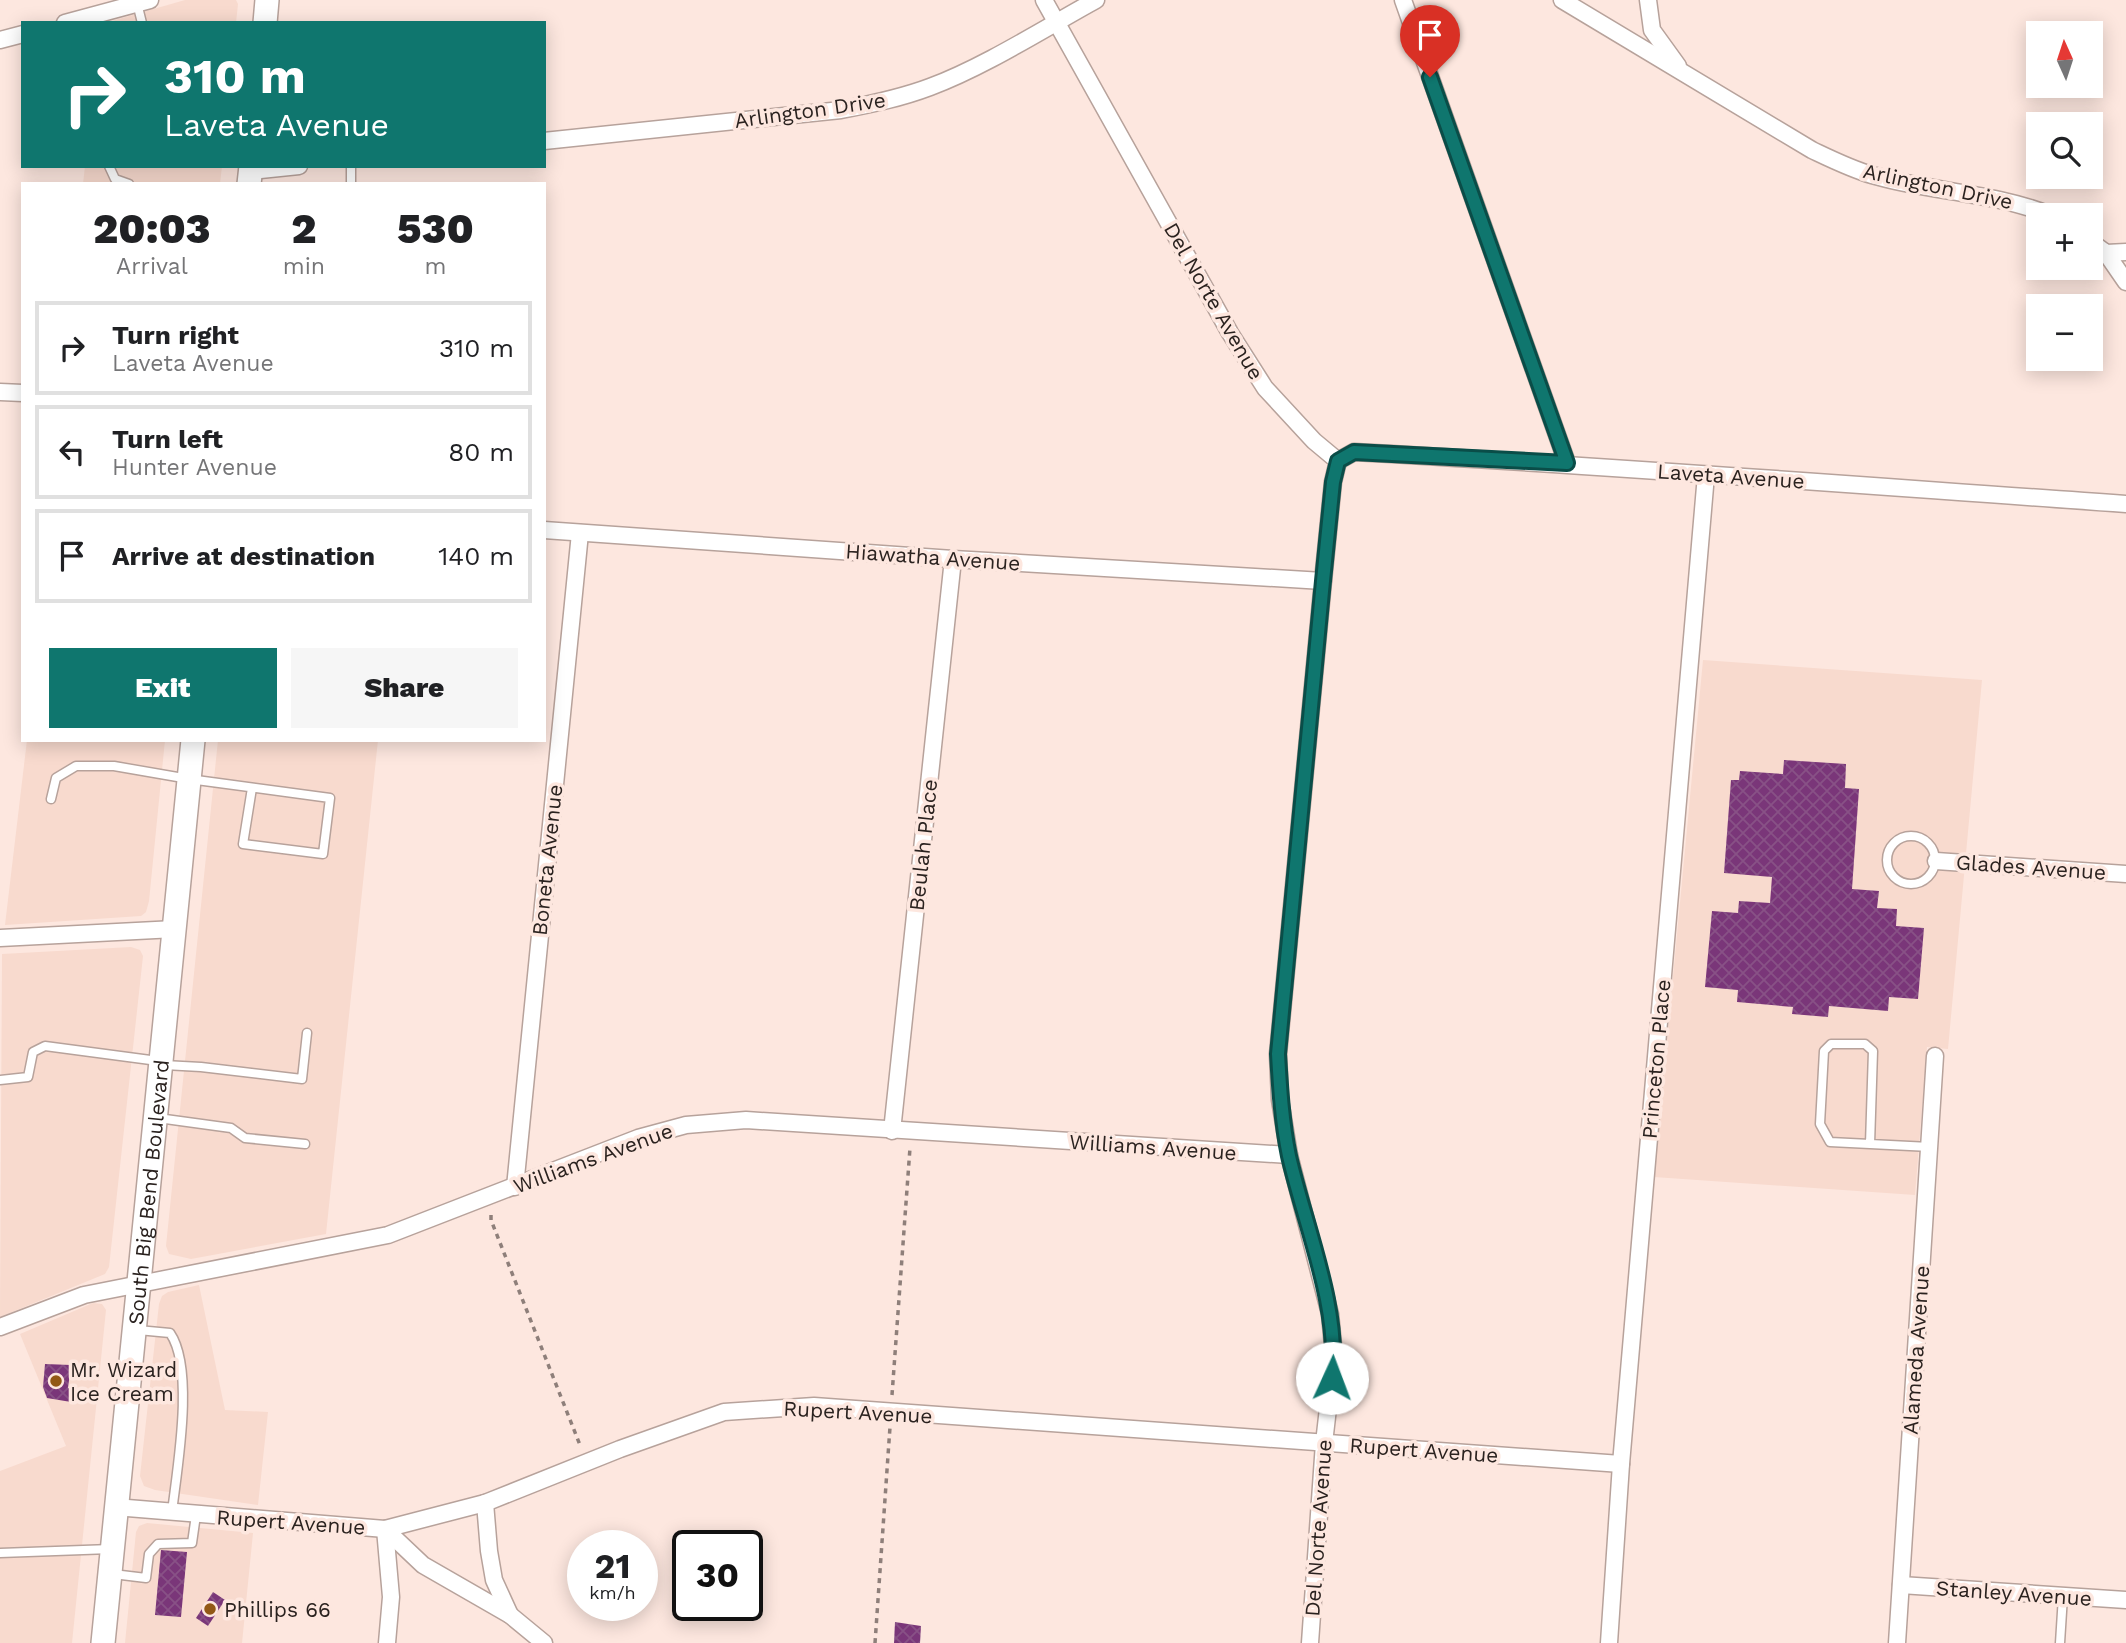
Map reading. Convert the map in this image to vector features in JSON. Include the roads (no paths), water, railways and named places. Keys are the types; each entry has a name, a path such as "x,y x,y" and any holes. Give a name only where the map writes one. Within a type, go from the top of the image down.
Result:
{"main road":[{"path":"265,21 267,0"},
{"name":"South Big Bend Boulevard","path":"103,1643 193,742"}],"street":[{"name":"Del Norte Avenue","path":"1044,0 1230,333 1265,388 1314,441 1338,461 1333,482 1278,1054 1280,1100 1289,1155 1330,1314 1335,1356 1324,1443 1310,1643"},
{"path":"1055,23 1075,0"},
{"name":"Arlington Drive","path":"546,141 841,110 888,101 932,86 1096,0"},
{"path":"1403,0 1567,463"},
{"name":"Arlington Drive","path":"1562,0 1838,163 1873,175 2026,206"},
{"name":"Arlington Drive","path":"1648,0 1652,30 1682,72"},
{"path":"73,21 144,2"},
{"path":"0,40 21,35"},
{"path":"250,174 287,168"},
{"path":"2103,251 2126,282"},
{"path":"2106,253 2126,252"},
{"path":"0,392 21,393"},
{"name":"Laveta Avenue","path":"1338,461 1354,452 1567,463 2126,504"},
{"name":"Princeton Place","path":"1609,1643 1621,1464 1706,475"},
{"name":"Hiawatha Avenue","path":"546,530 953,559 1323,581"},
{"name":"Boneta Avenue","path":"515,1187 580,533"},
{"name":"Beulah Place","path":"892,1131 953,559"},
{"name":"Glades Avenue","path":"1936,861 2126,874"},
{"path":"0,938 175,929"},
{"name":"Alameda Avenue","path":"1897,1643 1935,1056"},
{"name":"Williams Avenue","path":"0,1327 84,1295 388,1235 638,1138 686,1125 746,1120 1289,1155"},
{"name":"Rupert Avenue","path":"115,1507 385,1529 485,1503 620,1449 724,1412 814,1406 1621,1464"},
{"path":"485,1503 494,1580 510,1615"},
{"path":"385,1529 423,1565 510,1615 544,1643"},
{"path":"385,1529 391,1597 387,1643"},
{"name":"Stanley Avenue","path":"1901,1586 2126,1600"}],"lane":[{"path":"142,21 144,2"},
{"path":"110,168 115,179 123,182"},
{"path":"51,799 56,778 76,766 114,766 330,798 323,854 243,844 252,788"},
{"path":"1910,836 1925,841 1934,853 1936,861 1934,869 1924,881 1908,884 1894,878 1887,863 1890,848 1895,842 1910,836"},
{"path":"0,1080 29,1077 33,1052 45,1046 302,1079 307,1033"},
{"path":"1870,1144 1873,1051 1865,1045 1831,1044 1824,1051 1819,1124 1830,1142 1870,1144 1930,1147"},
{"path":"155,1118 232,1128 245,1138 305,1144"},
{"path":"133,1330 170,1334 175,1341 182,1381 183,1429 172,1512"},
{"path":"109,1574 146,1578 149,1554 158,1545 192,1543 196,1515"},
{"path":"0,1553 111,1549"},
{"path":"2060,1643 2063,1596"}],"place":[{"name":"Mr. Wizard Ice Cream","path":"56,1381"},
{"name":"Phillips 66","path":"210,1609"}]}
